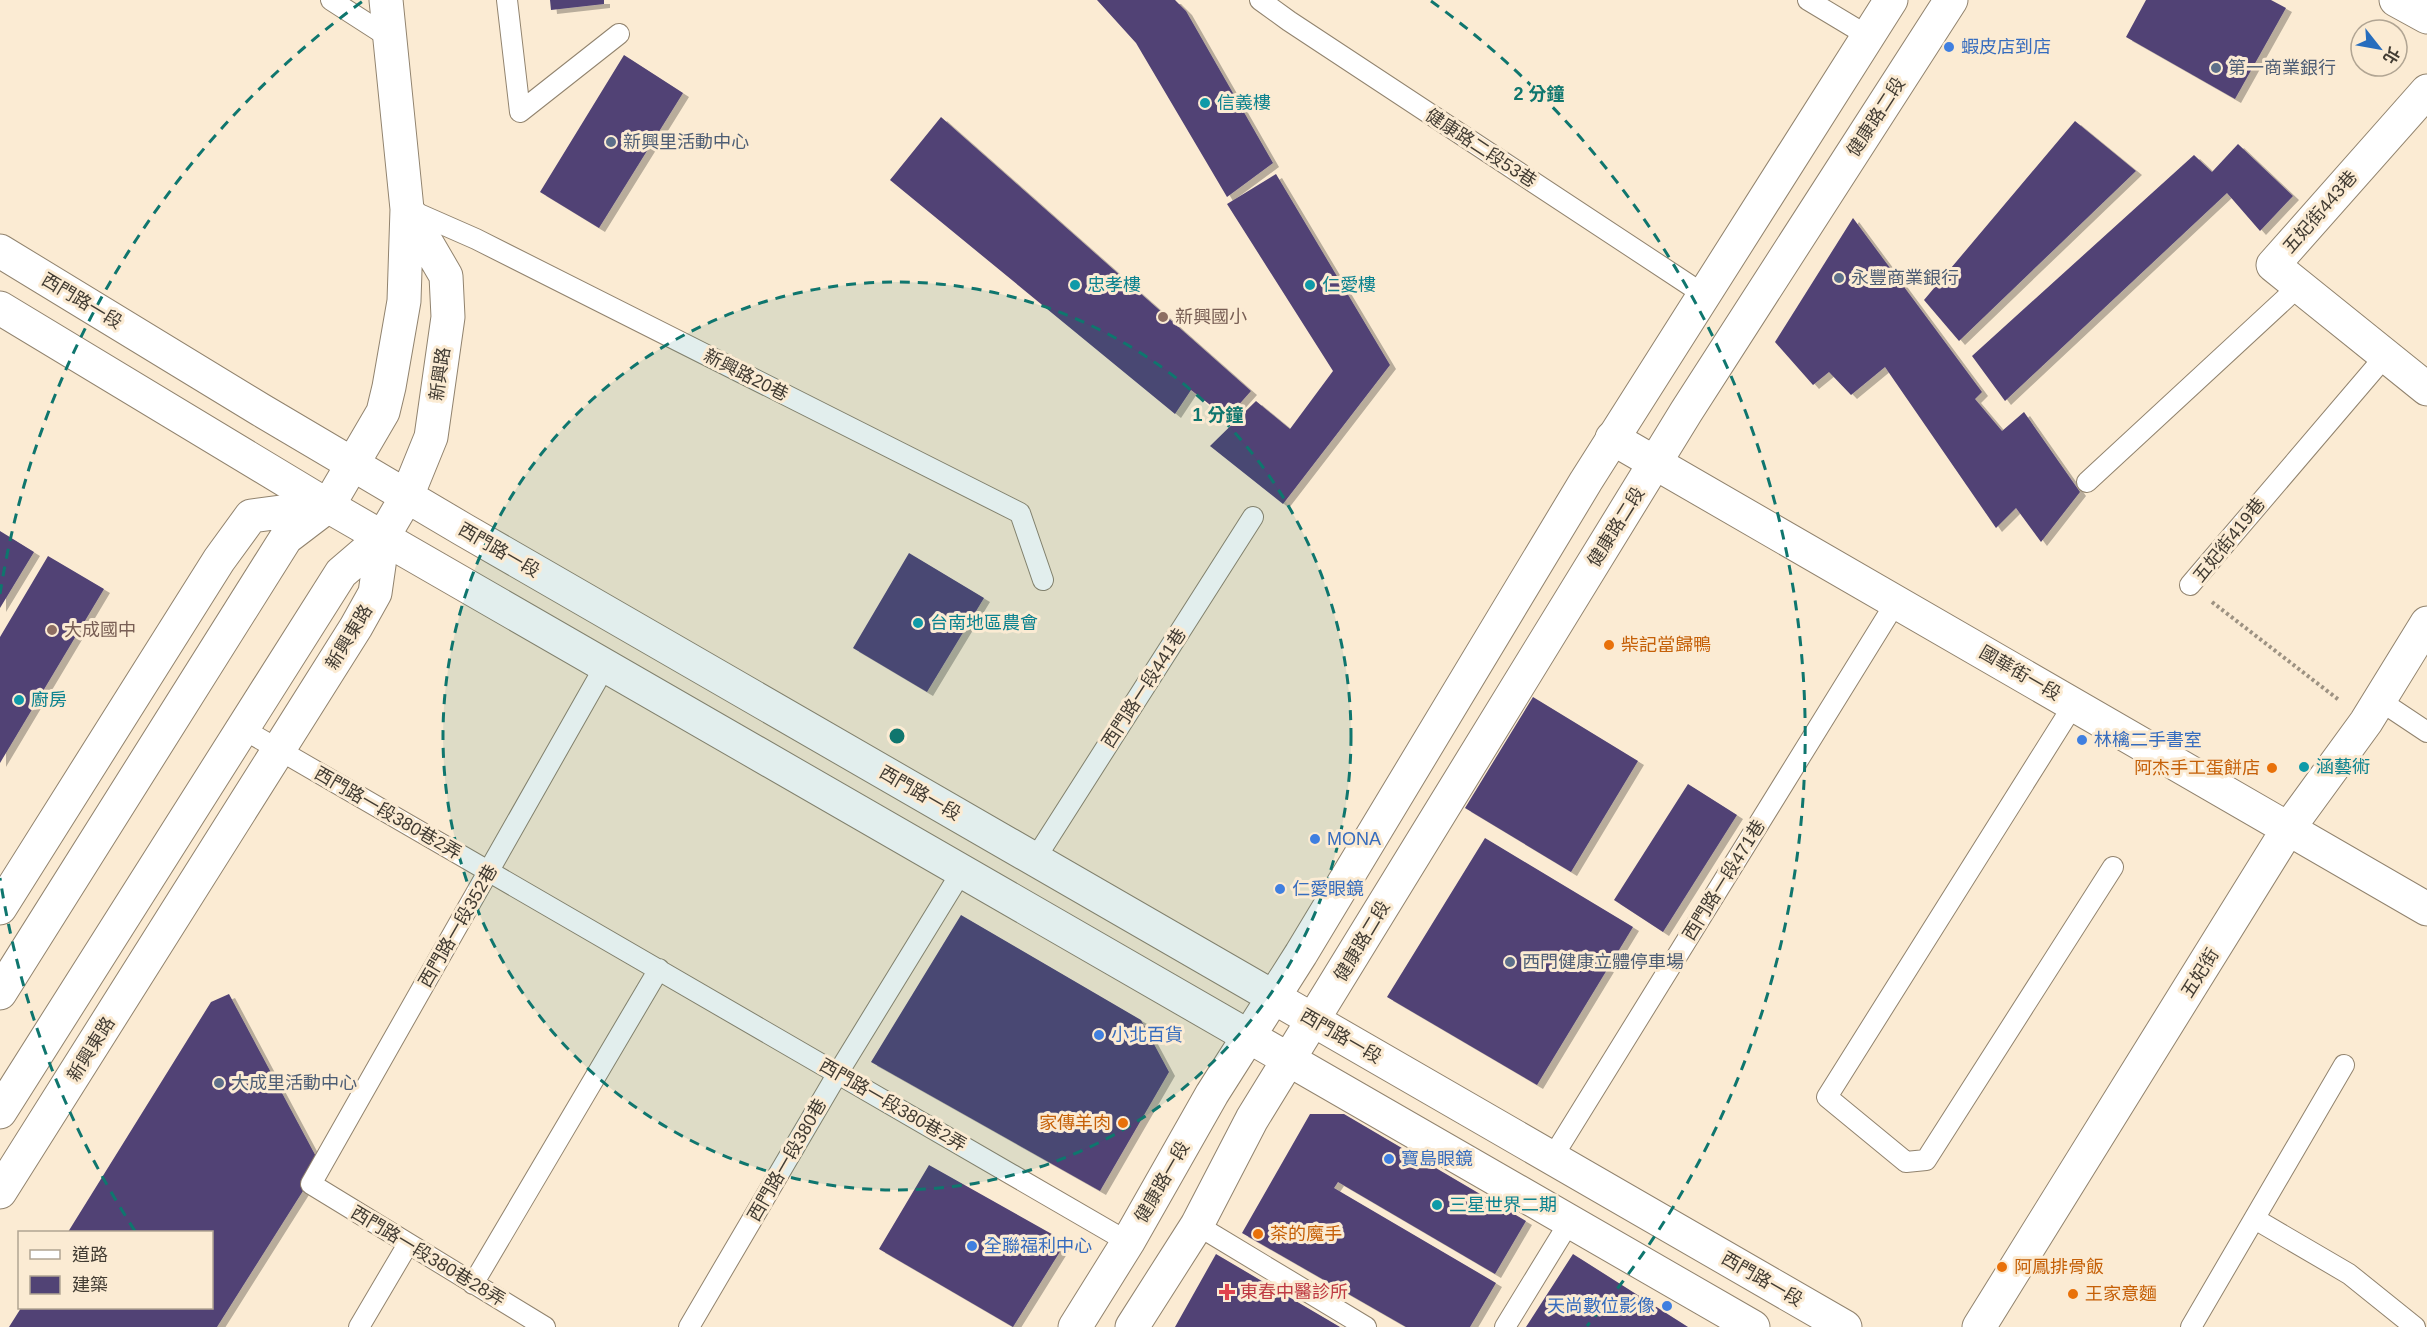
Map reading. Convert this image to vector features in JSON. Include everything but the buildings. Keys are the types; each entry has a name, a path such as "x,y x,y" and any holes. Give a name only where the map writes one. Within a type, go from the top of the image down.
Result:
{"street":[{"name":"新興路","path":"328,506 383,412 404,301 407,209 386,0"},
{"path":"1248,1036 1307,944 1612,438 1891,0"},
{"name":"健康路二段","path":"1288,1059 1654,464 1951,0"},
{"path":"2396,0 2427,17"},
{"name":"五妃街443巷","path":"2427,91 2273,266 2387,354 2427,388"},
{"name":"新興路","path":"383,537 407,496 431,437 448,317 446,276 407,209"},
{"name":"西門路一段","path":"0,251 407,496 1845,1327"},
{"path":"0,308 328,506 1754,1327"},
{"name":"國華街一段","path":"1612,438 2258,809 2288,829 2427,909"},
{"path":"0,908 219,560 251,516 328,506"},
{"path":"0,993 286,538 328,506"},
{"path":"0,1112 341,573 383,537"},
{"name":"新興東路","path":"0,1192 356,627 375,593 383,537"},
{"name":"五妃街","path":"1979,1327 2288,829 2373,711 2427,623"},
{"name":"健康路一段","path":"1075,1327 1128,1242 1212,1094 1248,1036"},
{"path":"1132,1327 1197,1224 1252,1119 1288,1059"}],"lane":[{"path":"330,0 390,38"},
{"path":"507,0 520,112 619,34"},
{"name":"健康路二段53巷","path":"1260,0 1703,294"},
{"path":"1808,0 1868,36"},
{"name":"新興路20巷","path":"407,209 476,239 1020,513 1043,580"},
{"path":"2087,482 2299,286"},
{"name":"五妃街419巷","path":"2190,585 2387,354"},
{"name":"西門路一段441巷","path":"1035,859 1253,517"},
{"name":"西門路一段471巷","path":"1552,1158 1896,602"},
{"name":"西門路一段352巷","path":"310,1184 605,666"},
{"path":"2074,704 1827,1097 1906,1162 1926,1160 2113,867"},
{"path":"2373,711 2427,732"},
{"name":"西門路一段380巷2弄","path":"243,729 1128,1242"},
{"name":"西門路一段380巷","path":"689,1327 837,1073 962,871"},
{"path":"473,1284 659,969"},
{"path":"2191,1327 2344,1065"},
{"name":"西門路一段380巷28弄","path":"310,1184 545,1327"},
{"path":"2254,1219 2349,1274 2415,1327"},
{"path":"1505,1327 1570,1221"},
{"path":"1197,1224 1366,1327"},
{"path":"359,1327 408,1244"}],"path":[{"name":"五妃街419巷","path":"2190,585 2373,711"}],"place":[{"name":"蝦皮店到店","path":"1949,47"},
{"name":"第一商業銀行","path":"2216,68"},
{"name":"信義樓","path":"1205,103"},
{"name":"新興里活動中心","path":"611,142"},
{"name":"永豐商業銀行","path":"1839,278"},
{"name":"忠孝樓","path":"1075,285"},
{"name":"仁愛樓","path":"1310,285"},
{"name":"新興國小","path":"1163,317"},
{"name":"台南地區農會","path":"918,623"},
{"name":"大成國中","path":"52,630"},
{"name":"柴記當歸鴨","path":"1609,645"},
{"name":"廚房","path":"19,700"},
{"name":"林檎二手書室","path":"2082,740"},
{"name":"涵藝術","path":"2304,767"},
{"name":"阿杰手工蛋餅店","path":"2272,768"},
{"name":"MONA","path":"1315,839"},
{"name":"仁愛眼鏡","path":"1280,889"},
{"name":"西門健康立體停車場","path":"1510,962"},
{"name":"小北百貨","path":"1099,1035"},
{"name":"大成里活動中心","path":"219,1083"},
{"name":"家傳羊肉","path":"1123,1123"},
{"name":"寶島眼鏡","path":"1389,1159"},
{"name":"三星世界二期","path":"1437,1205"},
{"name":"茶的魔手","path":"1258,1234"},
{"name":"全聯福利中心","path":"972,1246"},
{"name":"阿鳳排骨飯","path":"2002,1267"},
{"name":"東春中醫診所","path":"1227,1292"},
{"name":"王家意麵","path":"2073,1294"},
{"name":"天尚數位影像","path":"1667,1306"}]}
